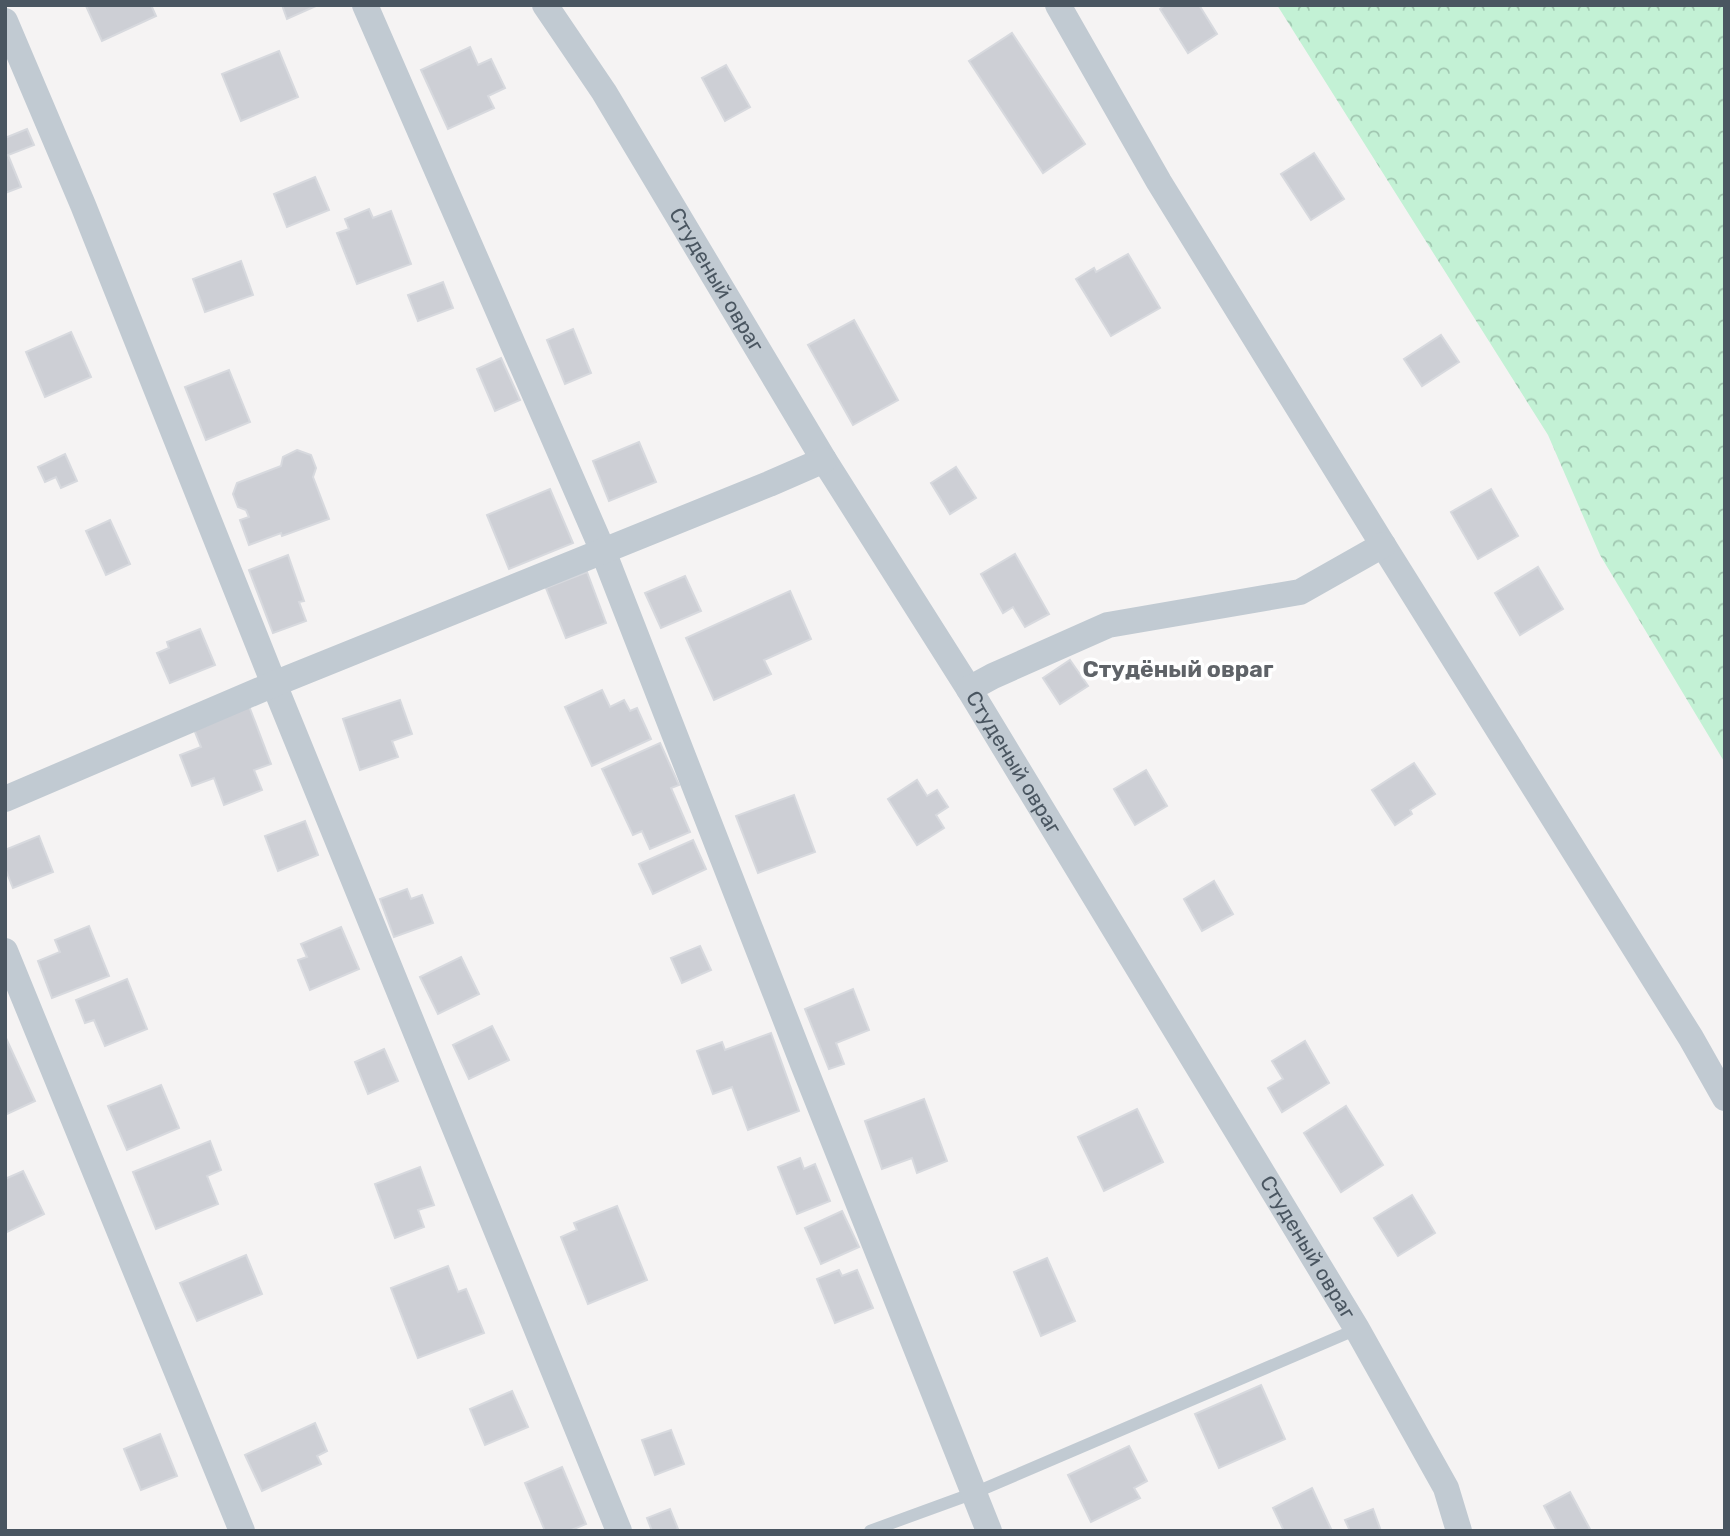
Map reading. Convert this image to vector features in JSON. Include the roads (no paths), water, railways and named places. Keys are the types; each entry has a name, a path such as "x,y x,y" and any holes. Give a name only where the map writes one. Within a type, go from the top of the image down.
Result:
{"street":[{"path":"365,5 603,551 989,1531"},
{"name":"Студеный овраг","path":"545,5 604,92 824,460 970,689 1357,1329 1446,1488 1459,1531"},
{"path":"1058,5 1159,182 1691,1038 1725,1098"},
{"path":"5,20 88,218 274,684 619,1531"},
{"path":"5,799 274,684 824,460"},
{"path":"970,689 993,676 1108,625 1300,592 1383,545"},
{"path":"5,951 242,1531"}],"lane":[{"path":"870,1531 974,1493 1357,1329"}],"district":[{"name":"Студёный овраг","path":"1178,669"}]}
